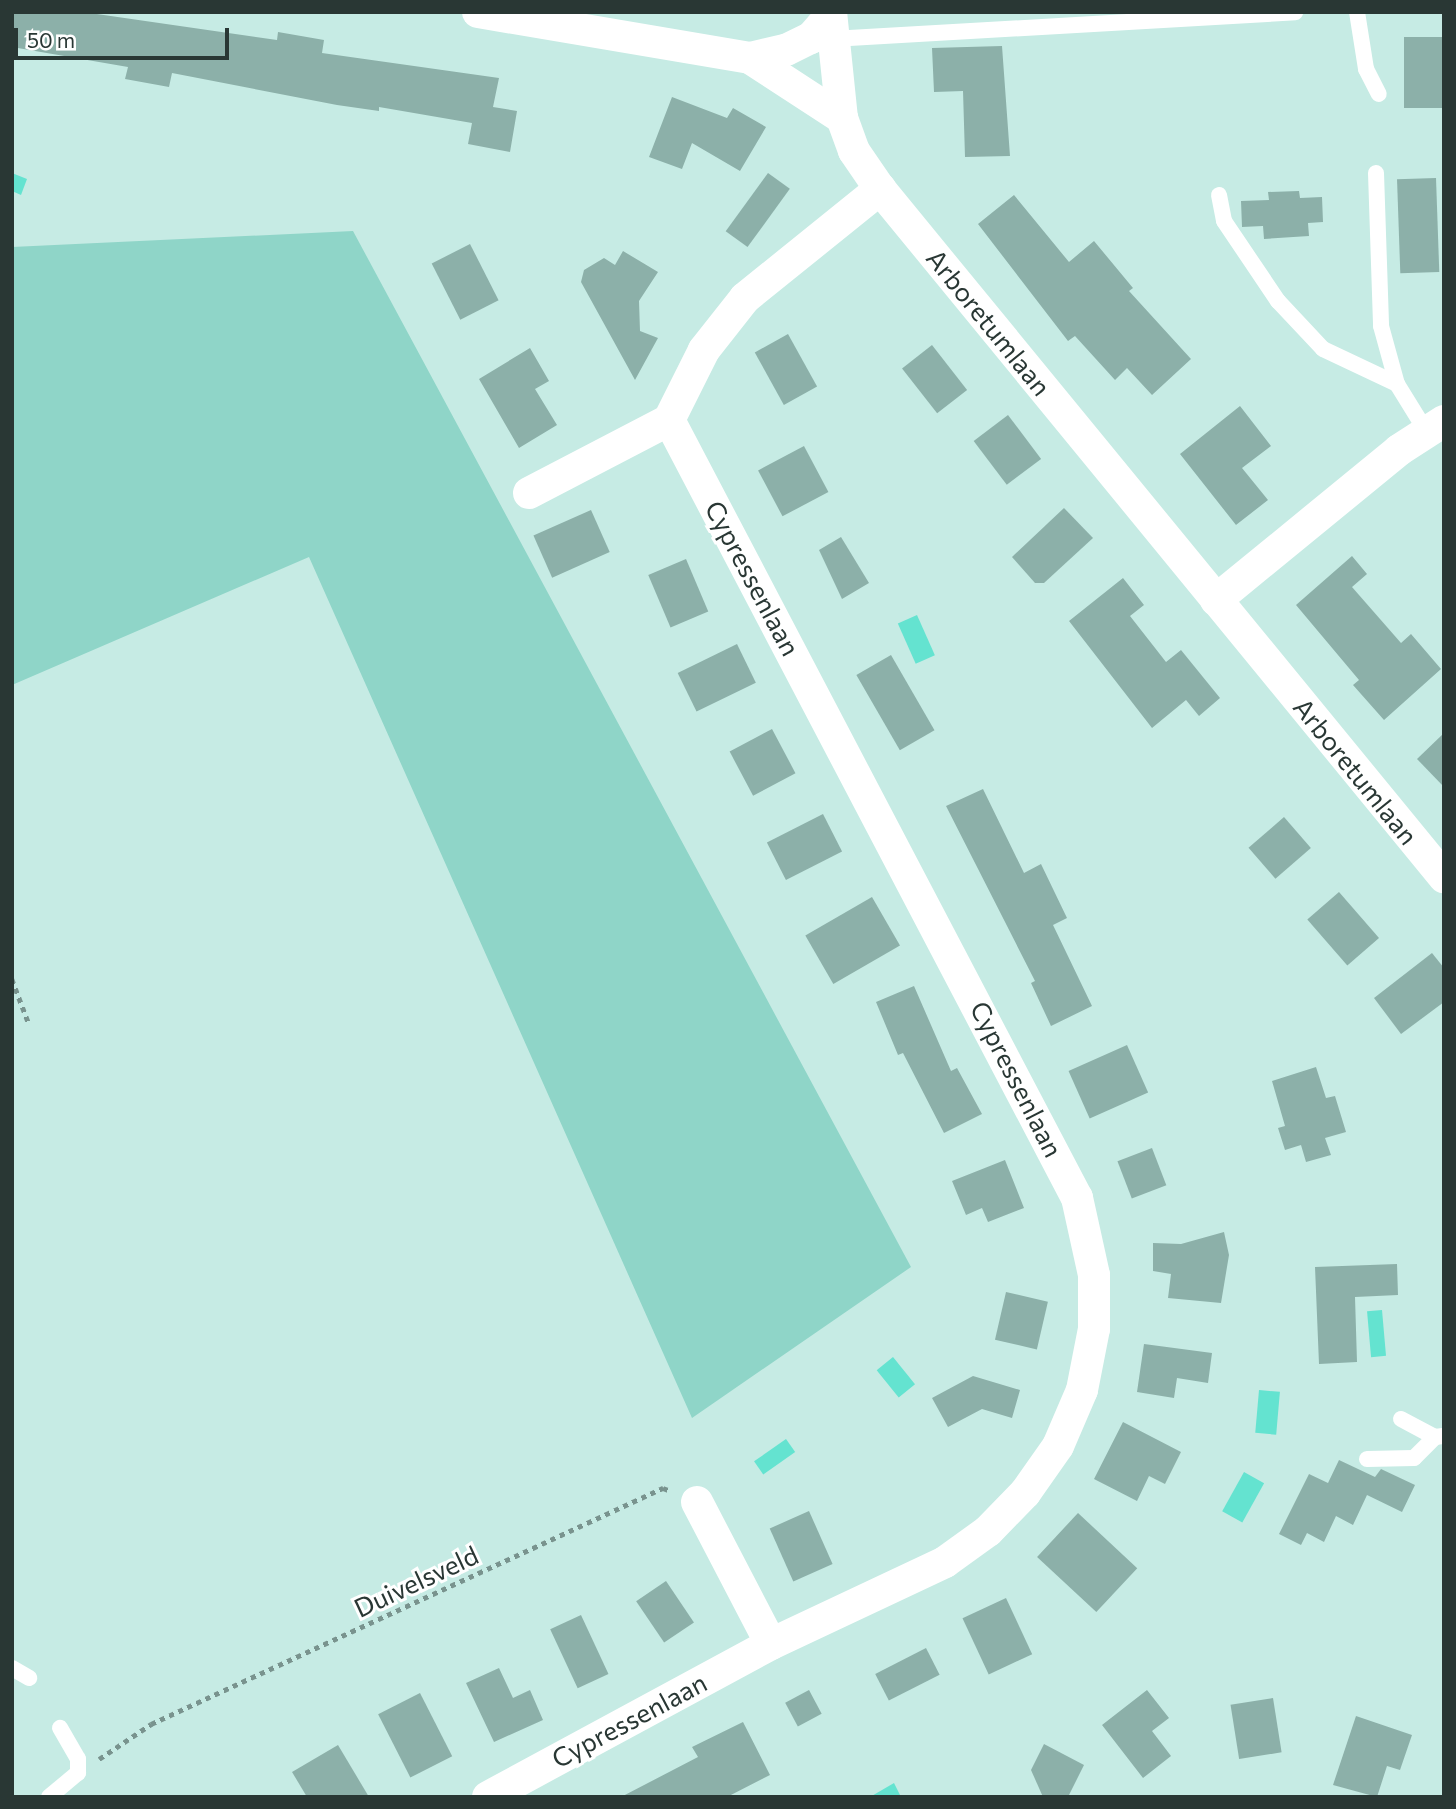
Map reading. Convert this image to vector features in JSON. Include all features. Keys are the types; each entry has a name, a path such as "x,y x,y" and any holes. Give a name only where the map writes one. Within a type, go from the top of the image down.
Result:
{"street":[{"path":"478,12 750,58 786,50 811,38 831,22"},
{"name":"Arboretumlaan","path":"831,22 842,118 854,151 880,190 1216,600 1439,862"},
{"path":"750,58 842,118"},
{"path":"529,493 669,420 704,350 745,298 880,190"},
{"name":"Cypressenlaan","path":"488,1797 771,1644 945,1562 988,1531 1025,1493 1058,1446 1082,1390 1094,1329 1094,1275 1077,1198 1050,1139 669,420"},
{"path":"1216,600 1435,426"},
{"path":"697,1502 771,1644"}],"lane":[{"path":"831,22 1295,12"},
{"path":"1357,12 1366,69 1379,94"},
{"path":"1376,173 1381,327 1397,384"},
{"path":"1219,195 1224,222 1278,301 1323,349 1397,384 1435,426"},
{"path":"1367,1459 1414,1458 1439,1437 1401,1419"},
{"path":"12,1668 29,1678"},
{"path":"49,1797 78,1773 78,1759 60,1728"}],"path":[{"path":"12,979 29,1024"},
{"name":"Duivelsveld","path":"78,1773 151,1724 663,1488 697,1502"}],"shaded area":[{"path":"12,173 27,179 21,195 12,191"},
{"path":"353,231 911,1267 692,1418 309,557 12,685 12,247"},
{"path":"917,615 935,655 916,664 898,624"},
{"path":"1382,1310 1386,1356 1371,1357 1367,1311"},
{"path":"893,1357 915,1384 899,1397 877,1370"},
{"path":"1259,1390 1280,1392 1276,1435 1255,1433"},
{"path":"786,1439 795,1452 763,1474 754,1461"},
{"path":"1244,1472 1264,1483 1242,1523 1222,1511"},
{"path":"894,1783 901,1797 870,1797"}],"building":[{"path":"12,12 83,12 277,40 278,32 324,40 322,53 499,78 493,107 517,111 510,152 468,144 472,123 379,107 379,111 337,105 172,73 169,87 125,79 128,67 12,47"},
{"path":"1404,37 1444,37 1444,108 1404,108"},
{"path":"1002,46 1010,156 965,157 963,91 934,92 932,48"},
{"path":"672,97 727,118 733,108 766,127 740,171 692,143 682,169 649,157"},
{"path":"768,173 790,189 748,247 726,231"},
{"path":"1436,178 1439,272 1400,273 1397,179"},
{"path":"1299,191 1300,198 1322,197 1323,222 1308,223 1309,236 1264,239 1263,226 1242,227 1241,201 1269,200 1268,192"},
{"path":"1014,195 1069,262 1094,241 1133,288 1129,291 1191,359 1152,395 1127,368 1115,380 1075,336 1068,341 978,224"},
{"path":"470,244 499,300 460,320 432,264"},
{"path":"623,251 658,272 639,301 640,331 658,338 635,380 581,282 584,270 604,258 615,265"},
{"path":"788,334 817,386 784,405 755,352"},
{"path":"932,345 967,390 937,413 902,368"},
{"path":"530,348 549,381 535,389 557,425 519,448 479,379"},
{"path":"1240,406 1271,446 1242,468 1268,500 1236,525 1180,454"},
{"path":"1008,415 1041,459 1007,485 974,441"},
{"path":"804,446 828,492 782,516 758,470"},
{"path":"1064,508 1093,538 1044,583 1035,583 1012,557"},
{"path":"591,510 610,552 552,578 533,536"},
{"path":"841,537 869,583 842,599 819,550"},
{"path":"1352,556 1367,574 1352,587 1401,643 1411,634 1441,669 1384,720 1353,685 1359,680 1296,605"},
{"path":"686,559 708,611 671,627 648,575"},
{"path":"1123,578 1144,605 1130,616 1166,662 1181,650 1220,698 1199,716 1186,700 1152,728 1069,621"},
{"path":"737,644 756,683 697,712 678,673"},
{"path":"891,655 934,730 900,750 856,675"},
{"path":"772,729 795,773 753,796 730,752"},
{"path":"1444,733 1444,787 1417,759"},
{"path":"983,789 1024,873 1041,864 1067,918 1053,925 1092,1006 1051,1026 1031,983 1035,981 946,806"},
{"path":"823,814 842,851 786,880 767,843"},
{"path":"1284,817 1311,848 1275,879 1249,848"},
{"path":"1339,892 1379,938 1347,966 1307,920"},
{"path":"872,897 900,945 833,984 805,936"},
{"path":"1432,953 1444,968 1444,1002 1401,1034 1374,998"},
{"path":"914,986 951,1071 957,1068 982,1114 944,1133 903,1053 898,1055 876,1002"},
{"path":"1127,1045 1148,1093 1090,1119 1069,1071"},
{"path":"1316,1067 1326,1098 1335,1096 1346,1132 1325,1138 1331,1155 1306,1162 1301,1145 1285,1150 1278,1128 1285,1126 1272,1081"},
{"path":"1152,1148 1166,1185 1132,1199 1117,1161"},
{"path":"1005,1160 1024,1208 988,1222 982,1208 966,1215 952,1181"},
{"path":"1224,1232 1229,1255 1221,1303 1168,1298 1171,1274 1153,1271 1153,1243 1181,1244"},
{"path":"1397,1264 1398,1295 1355,1297 1357,1362 1319,1364 1315,1267"},
{"path":"1006,1292 1048,1302 1037,1349 995,1340"},
{"path":"1144,1344 1212,1353 1208,1383 1177,1378 1174,1398 1137,1392"},
{"path":"973,1376 1020,1390 1012,1418 982,1409 948,1427 932,1398"},
{"path":"1123,1422 1181,1452 1165,1484 1149,1476 1137,1501 1094,1479"},
{"path":"1339,1460 1375,1477 1381,1469 1415,1485 1402,1512 1367,1495 1353,1525 1336,1516 1324,1542 1307,1533 1301,1545 1279,1534 1309,1474 1328,1483"},
{"path":"809,1511 833,1564 793,1581 770,1528"},
{"path":"1078,1513 1137,1568 1096,1612 1037,1557"},
{"path":"666,1581 694,1622 664,1643 636,1601"},
{"path":"1006,1598 1032,1654 989,1674 962,1618"},
{"path":"581,1615 608,1674 578,1688 550,1629"},
{"path":"926,1648 940,1675 889,1701 875,1674"},
{"path":"499,1668 513,1698 530,1690 543,1720 494,1742 466,1683"},
{"path":"809,1690 822,1714 798,1727 785,1703"},
{"path":"1147,1690 1169,1718 1152,1731 1171,1756 1143,1778 1102,1725"},
{"path":"420,1693 452,1756 410,1778 378,1714"},
{"path":"1273,1698 1282,1752 1239,1759 1231,1705"},
{"path":"1356,1716 1412,1735 1400,1770 1387,1766 1377,1797 1333,1785"},
{"path":"743,1722 770,1775 727,1797 621,1797 698,1757 692,1747"},
{"path":"1044,1744 1084,1765 1068,1797 1043,1797 1031,1770"},
{"path":"338,1745 369,1797 307,1797 292,1772"}]}
